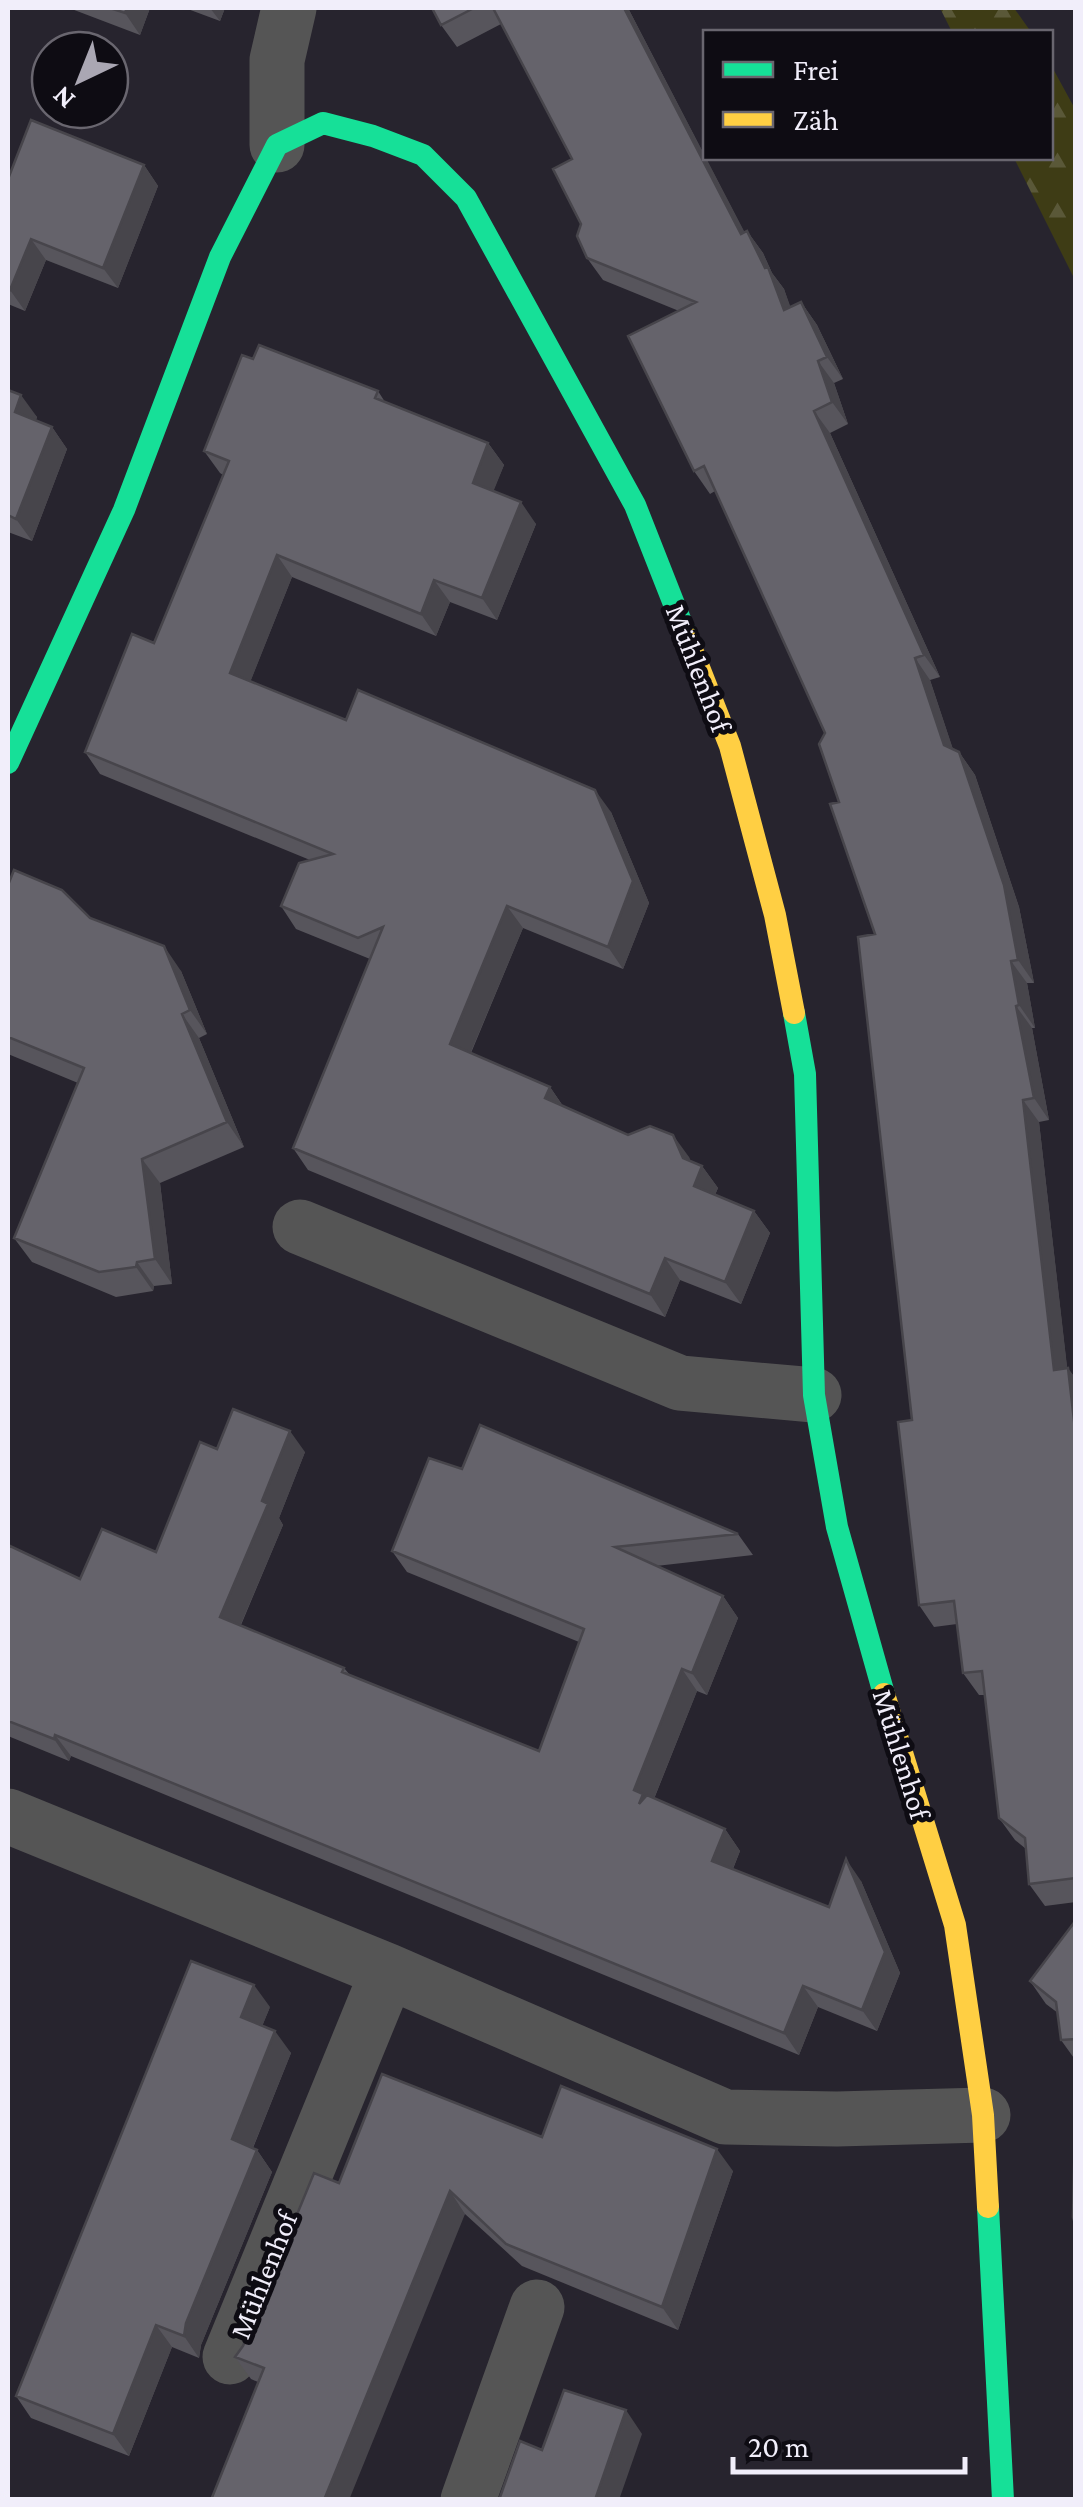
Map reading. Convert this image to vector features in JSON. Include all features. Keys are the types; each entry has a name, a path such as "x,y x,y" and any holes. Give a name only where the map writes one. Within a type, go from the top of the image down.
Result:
{"street":[{"path":"8,763 124,510 220,257 278,145 277,60 289,8"},
{"name":"Mühlenhof","path":"278,145 323,123 373,136 423,155 466,198 634,505 730,746 775,916 805,1074 814,1395 836,1527 955,1925 983,2114 1003,2500"},
{"path":"300,1227 680,1382 814,1395"},
{"path":"8,1816 388,1971 726,2117 837,2119 983,2114"},
{"name":"Mühlenhof","path":"230,2357 388,1971"},
{"path":"468,2500 537,2307"}],"green space":[{"path":"940,8 1014,8 1030,30 951,30"},
{"path":"1053,69 1075,109 1075,280 1015,160 1053,160"}],"building":[{"path":"432,8 474,8 441,25"},
{"path":"493,8 624,8 741,234 747,231 765,268 768,267 784,310 801,302 827,357 818,361 832,402 814,411 924,655 915,658 944,745 959,752 1004,885 1018,960 1011,961 1019,1005 1016,1006 1034,1098 1023,1100 1054,1370 1068,1368 1076,1438 1076,1878 1029,1884 1025,1838 999,1818 982,1671 963,1673 954,1601 919,1605 898,1422 912,1420 858,937 875,934 830,804 839,802 819,744 825,733 704,466 694,471 628,336 696,302 587,258 577,236 581,224 553,169 572,159"},
{"path":"30,123 30,130 56,130 144,165 103,268 31,239 10,290 8,179"},
{"path":"259,345 378,391 375,398 488,443 473,483 521,502 482,598 434,580 421,614 277,555 230,673 346,720 358,690 595,790 633,881 608,947 507,906 450,1044 550,1087 545,1098 628,1135 650,1126 673,1135 683,1158 702,1166 694,1186 754,1211 725,1282 665,1258 650,1294 293,1148 383,927 358,938 281,906 299,863 333,854 85,752 132,634 154,643 229,461 204,451 242,355 253,359"},
{"path":"8,390 21,395 15,412 52,427 16,519 8,515"},
{"path":"14,870 62,890 90,918 164,946 190,1010 182,1014 227,1122 142,1159 155,1259 137,1262 136,1267 99,1272 14,1238 84,1068 8,1037 8,885"},
{"path":"233,1409 290,1431 262,1501 268,1504 220,1617 344,1668 342,1672 539,1751 584,1629 392,1551 429,1458 462,1469 480,1425 738,1534 615,1547 723,1596 692,1673 682,1669 634,1790 643,1794 639,1804 647,1795 725,1829 712,1861 829,1907 846,1859 885,1952 862,2010 803,1986 784,2033 55,1735 54,1739 8,1721 8,1545 80,1579 102,1529 156,1552 200,1442 217,1449"},
{"path":"1076,1920 1076,2039 1061,2040 1056,2002 1030,1981"},
{"path":"191,1961 254,1985 241,2017 275,2031 232,2139 257,2150 184,2336 156,2325 113,2434 16,2396"},
{"path":"382,2074 542,2137 561,2086 717,2149 662,2307 506,2244 450,2191 324,2500 211,2500 264,2368 235,2357 243,2346 314,2173 339,2183"},
{"path":"1076,2083 1076,2227 1073,2217"},
{"path":"564,2390 626,2410 595,2500 499,2500 520,2441 542,2450"}],"traffic: fast":[{"path":"8,763 124,510 220,257 277,145 323,123 423,155 466,198 635,505 687,637"},
{"path":"794,1013 805,1074 814,1395 837,1527 884,1694"},
{"path":"988,2207 1003,2500"}],"traffic: slow":[{"path":"687,637 730,746 775,915 794,1013"},
{"path":"884,1694 955,1925 983,2115 988,2207"}]}
